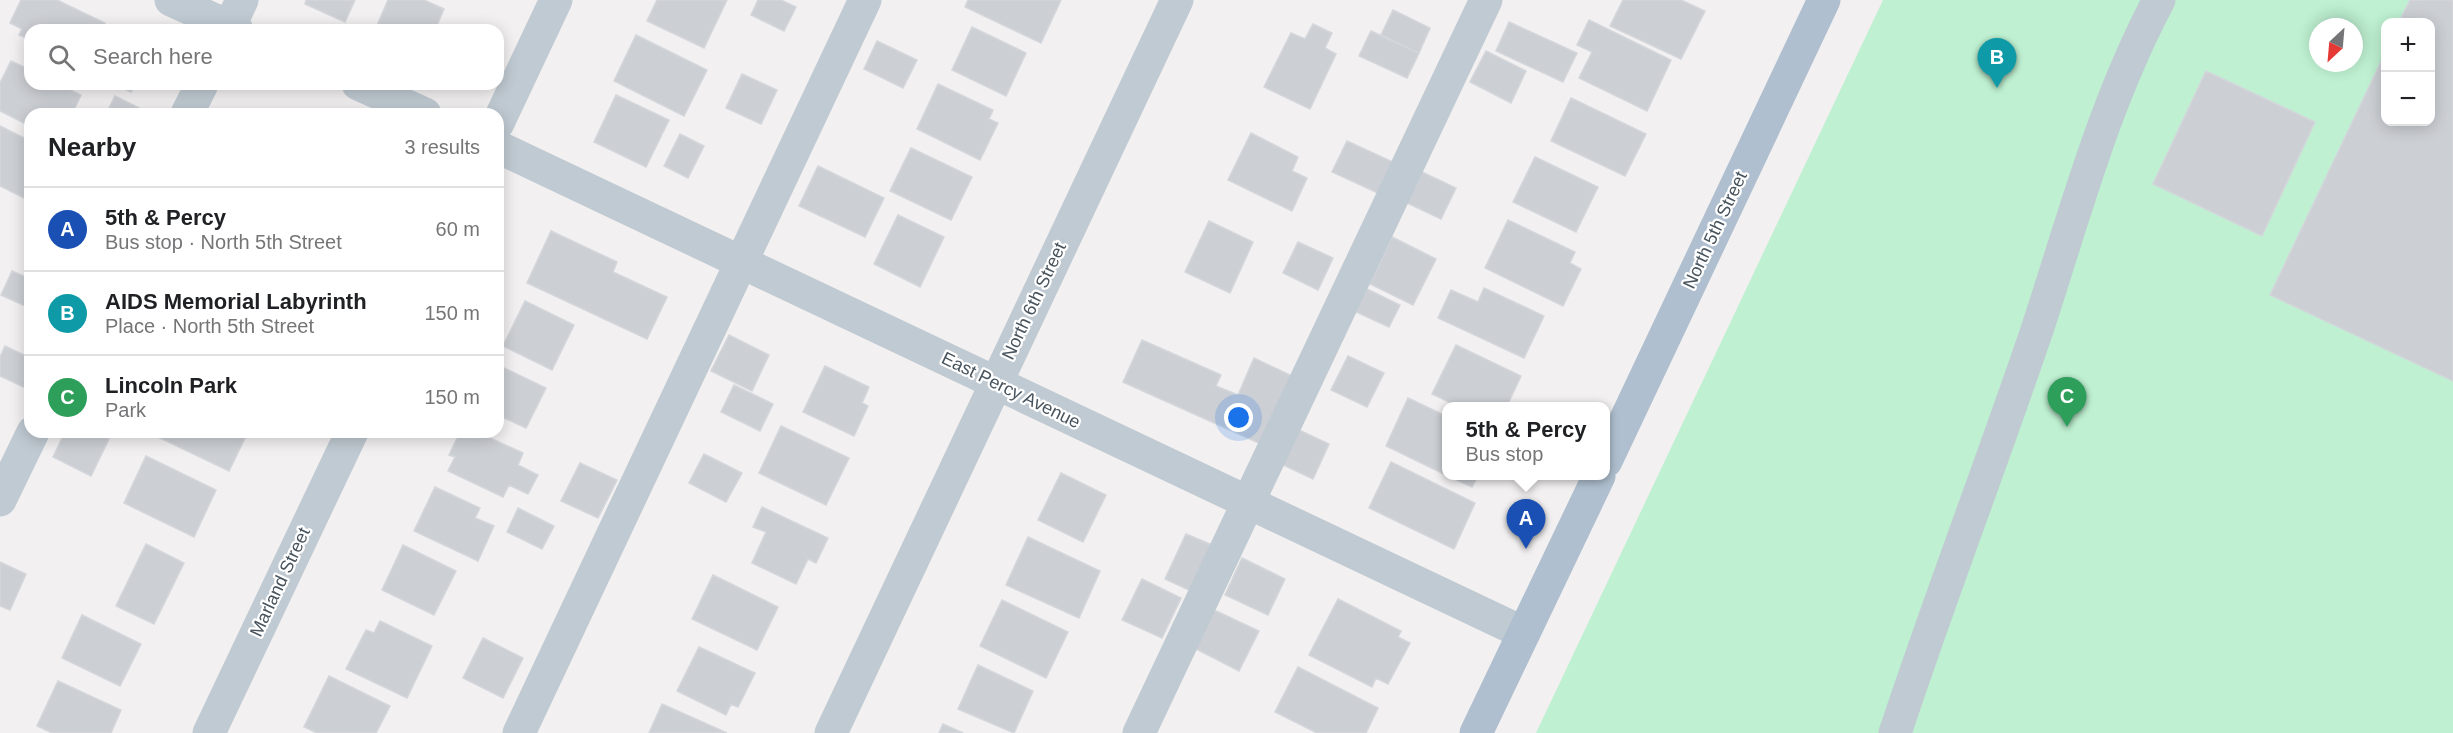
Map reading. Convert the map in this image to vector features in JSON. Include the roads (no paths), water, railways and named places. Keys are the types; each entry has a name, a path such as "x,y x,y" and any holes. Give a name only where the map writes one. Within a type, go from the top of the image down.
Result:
{"main road":[{"name":"North 5th Street","path":"1610,450 1824,0"},
{"path":"1476,733 1597,480"}],"street":[{"path":"171,0 234,22"},
{"path":"504,110 556,0"},
{"path":"519,733 865,0"},
{"name":"North 6th Street","path":"831,733 1177,0"},
{"path":"1139,733 1486,0"},
{"path":"1895,733 2038,327 2100,135 2147,22 2159,0"},
{"path":"190,108 199,90"},
{"path":"371,90 412,108"},
{"name":"East Percy Avenue","path":"504,150 1524,633"},
{"path":"0,500 30,438"},
{"name":"Marland Street","path":"209,733 349,438"}],"place":[{"name":"AIDS Memorial Labyrinth","path":"1997,88"},
{"name":"Lincoln Park","path":"2067,427"},
{"name":"5th & Percy","path":"1526,549"}]}
